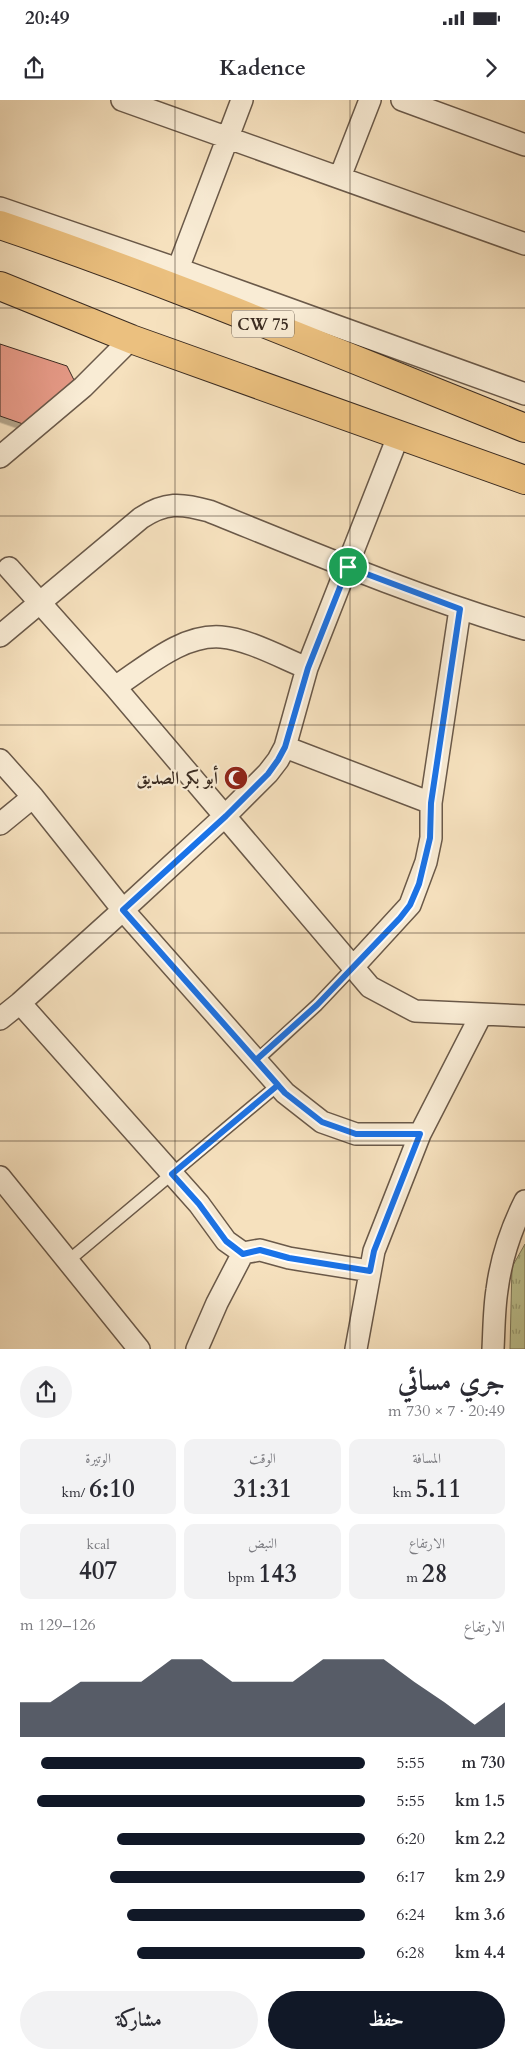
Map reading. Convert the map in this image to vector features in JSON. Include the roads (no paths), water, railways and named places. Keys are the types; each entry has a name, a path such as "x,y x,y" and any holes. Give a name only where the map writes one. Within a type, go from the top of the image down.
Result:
{"main road":[{"name":"CW 75","path":"0,225 94,256 175,278 525,428"},
{"path":"0,286 131,339 525,480"}],"street":[{"path":"122,100 525,244"},
{"path":"175,278 242,100"},
{"path":"340,177 370,100"},
{"path":"402,100 525,145"},
{"path":"0,208 175,278 525,394"},
{"path":"0,456 83,387 131,339"},
{"path":"0,1019 226,816 268,774 285,747 308,668 399,434"},
{"path":"0,636 38,602 140,518 157,509 176,504 190,505 209,511 348,567 460,609 524,624"},
{"path":"9,568 115,687 370,987 415,1012 481,1016 525,1016"},
{"path":"354,966 410,905 419,884 430,838 431,803 460,609"},
{"path":"115,687 177,648 200,638 221,637 240,641 308,668"},
{"path":"285,747 431,803"},
{"path":"0,760 33,797 123,910 278,1085 322,1122 356,1134 420,1134"},
{"path":"0,824 33,797"},
{"path":"20,1003 199,1204 226,1241 243,1254"},
{"path":"356,1349 374,1251 420,1134 481,1016"},
{"path":"0,1177 139,1349"},
{"path":"493,1349 496,1291 505,1252 516,1219 525,1201"},
{"path":"196,1349 217,1303 243,1254 260,1250 289,1258 370,1271"}],"lane":[{"path":"256,1060 317,1005 354,966"},
{"path":"68,1261 278,1085"}],"place":[{"name":"أبو بكر الصديق","path":"236,778"}]}
